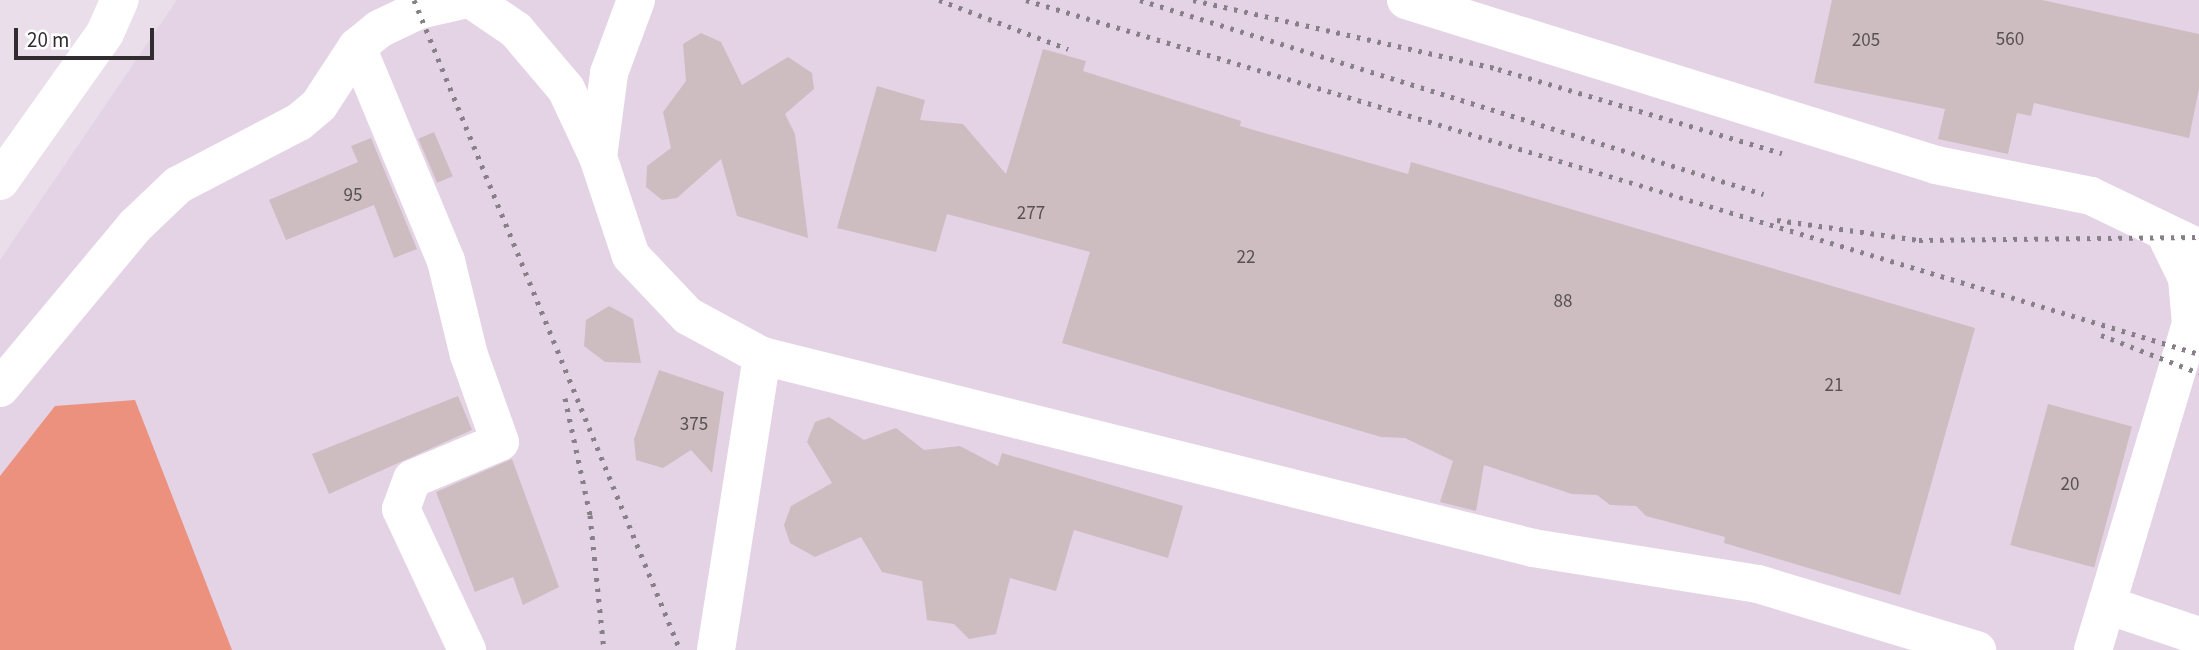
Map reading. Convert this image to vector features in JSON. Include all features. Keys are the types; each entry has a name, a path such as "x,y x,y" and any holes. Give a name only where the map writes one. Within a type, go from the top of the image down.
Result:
{"street":[{"path":"0,181 105,33 120,0"},
{"path":"0,388 154,207 209,166 299,122 319,105 357,47 419,10 463,0"},
{"path":"471,0 516,30 546,60 598,157 631,256 688,316 762,356 1533,548 1758,584 1978,650"},
{"path":"598,157 609,73 636,0"},
{"path":"1406,0 1936,165 2091,196 2148,221 2184,244 2191,324 2092,650"},
{"path":"357,47 446,261 469,355 500,442 412,479 401,509 467,650"},
{"path":"716,650 762,356"},
{"path":"2107,605 2199,636"}],"shaded area":[{"path":"177,0 2199,0 2199,650 0,650 0,260"},
{"path":"135,400 232,650 0,650 0,476 55,406"}],"building":[{"path":"1832,0 2042,0 2199,34 2199,89 2189,138 2034,103 2031,116 2017,113 2008,154 1938,139 1945,109 1814,83"},
{"path":"701,33 721,42 742,85 788,57 812,73 814,89 785,114 795,134 808,238 737,216 721,159 677,198 662,200 646,187 647,166 671,148 663,112 686,81 683,44"},
{"path":"1043,49 1086,61 1083,71 1241,121 1240,126 1408,174 1411,162 1975,328 1900,595 1724,543 1725,537 1646,516 1636,506 1610,505 1597,495 1572,494 1484,465 1476,511 1440,502 1453,461 1405,438 1381,437 1062,343 1090,252 947,214 936,252 837,228 877,86 925,100 920,120 963,124 1006,174"},
{"path":"434,132 453,176 437,183 418,139"},
{"path":"371,138 417,249 394,258 374,205 286,240 269,200 358,162 351,146"},
{"path":"609,306 633,319 641,363 605,362 584,346 586,320"},
{"path":"659,370 724,392 712,473 691,450 663,468 636,460 634,439"},
{"path":"458,396 472,430 329,494 312,454"},
{"path":"2048,404 2132,427 2094,568 2010,545"},
{"path":"829,417 864,440 896,428 924,450 960,446 998,466 1002,453 1183,506 1168,558 1074,530 1056,591 1010,578 996,634 969,639 954,624 927,620 922,581 882,572 861,537 815,557 790,543 784,525 791,506 832,483 807,442 815,422"},
{"path":"512,459 559,587 523,605 513,577 475,592 436,492"}],"railway":[{"path":"414,0 680,650"},
{"path":"939,0 1068,49"},
{"path":"1026,0 2199,354"},
{"path":"1140,0 1763,194"},
{"path":"1193,0 1498,69 1782,153"},
{"path":"1777,220 1919,240 2199,237"},
{"path":"2101,335 2199,373"},
{"path":"565,398 590,515 604,650"}]}
